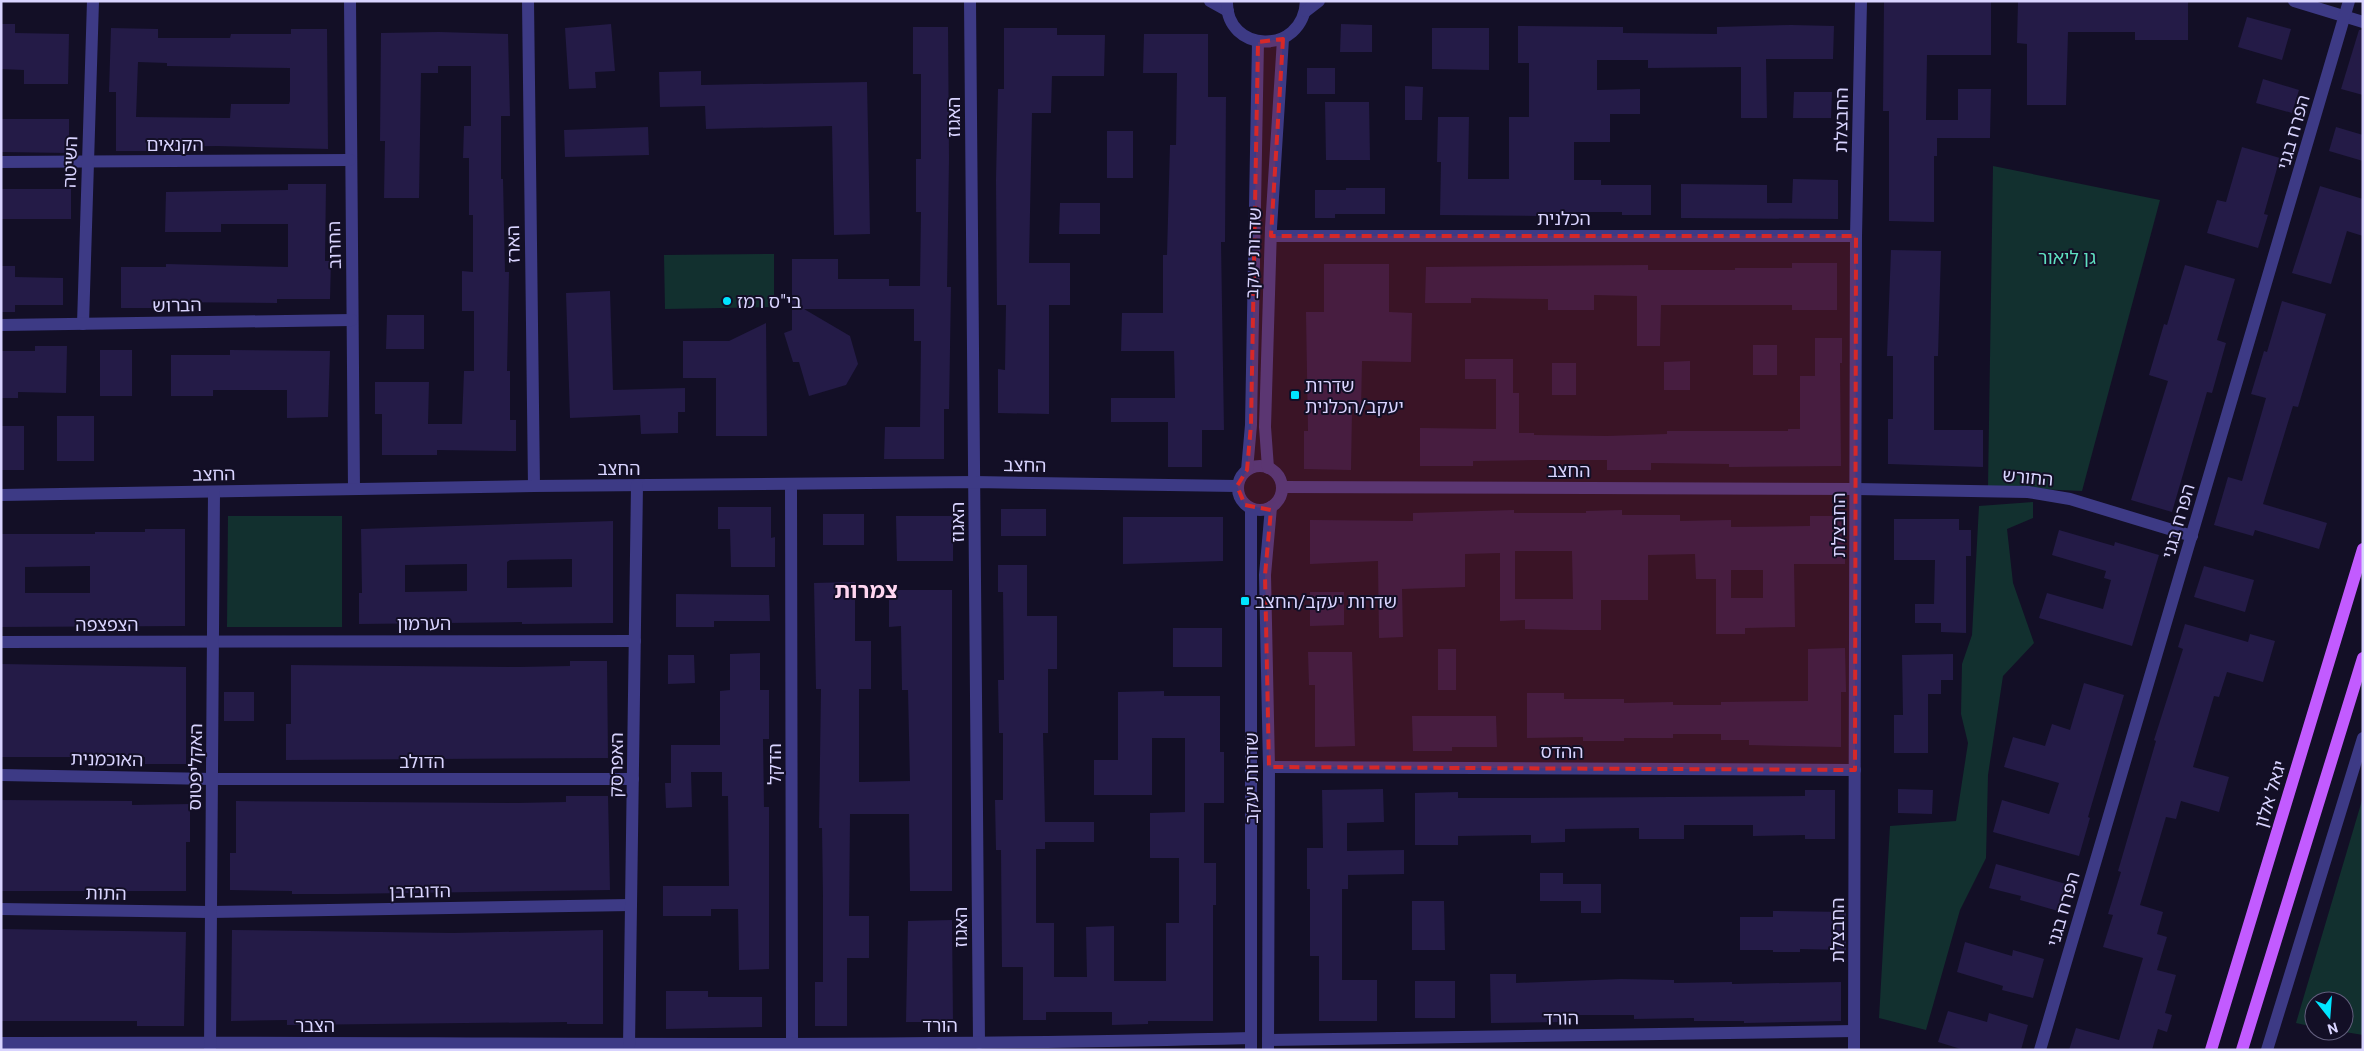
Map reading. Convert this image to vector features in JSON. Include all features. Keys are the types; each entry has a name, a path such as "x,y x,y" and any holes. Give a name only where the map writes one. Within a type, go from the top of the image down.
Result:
{"main road":[{"name":"יגאל אלון","path":"2211,1050 2363,549"},
{"path":"2242,1050 2363,658"}],"street":[{"name":"השיטה","path":"83,324 93,1"},
{"name":"החרוב","path":"350,1 354,489"},
{"name":"הארז","path":"528,1 534,486"},
{"name":"האגוז","path":"970,1 978,1043"},
{"path":"1210,1 1228,6 1237,29 1246,37 1258,42 1271,42 1283,39 1293,32 1301,22 1306,6 1319,1"},
{"name":"החבצלת","path":"1854,1050 1856,236 1861,1"},
{"path":"2294,1 2363,22"},
{"name":"הפרח בגני","path":"2040,1050 2349,1"},
{"name":"שדרות יעקב","path":"1268,468 1265,427 1271,236 1283,39"},
{"name":"שדרות יעקב","path":"1247,470 1251,425 1258,42"},
{"name":"הקנאים","path":"1,162 350,160"},
{"name":"הכלנית","path":"1271,236 1856,236"},
{"name":"הברוש","path":"1,325 352,320"},
{"path":"1254,467 1268,468 1278,476 1282,487 1279,499 1272,507 1265,510 1251,509 1240,500 1237,486 1242,474 1247,470 1254,467"},
{"name":"החצב","path":"1,495 534,486 974,482 1237,486"},
{"name":"הדקל","path":"791,484 792,1044"},
{"name":"האפרסק","path":"628,1046 637,485"},
{"name":"החצב","path":"1282,487 1856,489"},
{"name":"החורש","path":"1856,489 2028,492 2070,499 2192,536"},
{"name":"האקליפטוס","path":"210,1046 214,492"},
{"name":"שדרות יעקב","path":"1268,1045 1269,767 1265,575 1272,507"},
{"name":"שדרות יעקב","path":"1251,509 1251,1044"},
{"name":"הערמון","path":"214,641 635,641"},
{"name":"הצפצפה","path":"1,642 214,641"},
{"path":"2267,1050 2363,738"},
{"name":"ההדס","path":"1269,767 1855,770"},
{"name":"האוכמנית","path":"1,775 212,779"},
{"name":"הדולב","path":"212,779 633,779"},
{"name":"הדובדבן","path":"210,912 631,905"},
{"name":"התות","path":"1,910 210,912"},
{"name":"הורד","path":"1268,1045 1854,1032"},
{"name":"הצבר","path":"1,1043 70,1046 628,1046"},
{"name":"הורד","path":"628,1046 672,1048 792,1044 1251,1044"}],"highlighted area":[{"path":"1283,39 1271,236 1856,236 1855,770 1269,767 1265,575 1271,510 1245,505 1237,486 1247,470 1251,425 1258,42"}],"green space":[{"name":"גן ליאור","path":"1993,166 2160,200 2082,491 1988,487"},
{"path":"774,254 774,307 665,309 664,255"},
{"path":"2033,502 2033,518 2007,529 2013,583 2034,643 2003,676 1988,775 1986,858 1960,910 1926,1030 1879,1018 1890,826 1956,821 1968,743 1961,714 1962,664 1972,635 1979,506"},
{"path":"228,516 342,516 342,627 227,627"},
{"path":"2363,797 2363,1035 2354,1034 2354,991 2305,991"},
{"path":"2304,996 2304,1025 2296,1023"}],"building":[{"path":"1884,1 1991,1 1991,55 1927,55 1926,120 1958,120 1958,89 1991,89 1990,138 1937,138 1937,156 1934,156 1934,222 1889,221 1889,111 1883,111"},
{"path":"2018,1 2188,1 2188,40 2135,40 2135,32 2068,32 2066,105 2027,105 2027,44 2017,43"},
{"path":"2247,17 2291,29 2282,60 2238,47"},
{"path":"1,24 15,24 15,33 69,34 68,84 24,84 24,70 1,69"},
{"path":"611,24 615,71 595,72 596,88 569,89 565,28"},
{"path":"1341,24 1372,25 1372,52 1340,52"},
{"path":"1518,26 1623,27 1623,33 1717,34 1717,27 1834,26 1833,59 1766,59 1767,118 1741,118 1741,67 1648,68 1648,60 1597,60 1597,90 1640,89 1640,114 1610,114 1610,142 1574,142 1574,180 1601,180 1601,185 1651,185 1651,215 1622,215 1622,212 1539,212 1539,216 1440,215 1441,162 1437,162 1438,117 1469,117 1468,179 1509,179 1509,117 1529,117 1529,63 1518,63"},
{"path":"913,27 948,27 949,159 947,287 951,287 949,409 944,409 944,459 884,459 885,427 920,427 921,341 914,341 914,309 804,309 850,336 858,364 846,385 809,396 799,362 793,362 784,333 792,330 792,259 838,259 838,279 889,279 889,286 920,286 921,212 916,212 916,159 921,159 921,74 913,74"},
{"path":"111,28 158,29 158,38 230,38 231,34 291,34 291,29 327,29 328,149 217,146 156,147 156,151 116,151 116,92 109,92","holes":["138,62 167,63 167,66 290,68 290,101 289,104 231,104 230,118 136,117"]},
{"path":"1004,28 1057,28 1057,35 1105,35 1104,76 1052,76 1051,113 1032,113 1029,263 1070,263 1070,305 1049,305 1049,414 998,413 998,369 1005,370 1006,305 997,305 996,180 998,89 1004,89"},
{"path":"1432,28 1489,28 1489,70 1432,69"},
{"path":"2359,30 2363,30 2363,95 2341,89"},
{"path":"381,33 508,34 510,116 501,116 501,179 503,179 505,272 509,272 507,371 510,371 510,420 516,420 516,451 437,450 437,455 382,455 382,414 375,414 375,382 429,382 428,424 462,424 464,371 474,371 474,311 462,311 462,271 473,272 473,215 469,215 469,158 463,158 464,126 471,126 471,66 438,66 438,73 421,73 419,198 384,198 385,141 380,141"},
{"path":"1144,34 1208,34 1208,97 1226,97 1225,242 1221,242 1224,430 1202,430 1202,467 1168,467 1168,422 1111,422 1111,398 1175,398 1174,351 1121,351 1122,313 1163,313 1163,255 1167,255 1170,145 1176,145 1177,73 1143,73"},
{"path":"1307,68 1335,68 1335,94 1307,94"},
{"path":"701,71 701,85 867,82 870,234 834,235 832,126 706,129 705,106 660,107 659,72"},
{"path":"2263,79 2299,90 2292,113 2256,103"},
{"path":"1405,86 1423,87 1422,120 1405,120"},
{"path":"1794,92 1832,92 1831,118 1793,118"},
{"path":"1325,102 1369,102 1370,160 1326,160"},
{"path":"1,119 69,119 69,153 1,152"},
{"path":"648,127 649,155 565,157 564,130"},
{"path":"2336,127 2363,135 2363,161 2329,151"},
{"path":"1107,131 1133,131 1133,178 1107,178"},
{"path":"2242,147 2280,158 2264,214 2268,215 2258,248 2207,233 2217,200 2226,202"},
{"path":"1793,179 1838,180 1838,219 1681,218 1681,184 1767,185 1767,203 1792,203"},
{"path":"288,184 326,184 325,261 331,261 330,299 277,299 277,303 154,302 154,308 121,308 121,267 166,267 166,264 288,267 288,224 221,224 221,232 165,232 166,192 288,190"},
{"path":"2320,186 2363,199 2363,236 2347,231 2331,284 2292,273"},
{"path":"1346,188 1385,188 1385,214 1335,214 1335,218 1315,218 1315,190 1346,190"},
{"path":"1,189 71,189 71,219 1,219"},
{"path":"1060,203 1100,203 1100,234 1059,234"},
{"path":"1891,250 1941,251 1938,356 1934,356 1934,430 1983,430 1983,467 1888,464 1888,419 1893,419 1893,356 1887,356"},
{"path":"1792,263 1837,263 1837,310 1792,310 1792,305 1661,305 1660,346 1637,346 1637,296 1594,295 1594,310 1548,310 1548,299 1471,298 1471,303 1425,303 1426,267 1648,265 1648,270 1735,270 1735,268 1792,268"},
{"path":"1324,264 1389,264 1389,312 1412,313 1411,362 1362,361 1361,409 1352,409 1351,470 1304,469 1304,431 1308,431 1306,312 1324,312"},
{"path":"2185,265 2235,279 2217,340 2226,343 2212,393 2207,392 2172,512 2131,500 2168,381 2149,375 2164,324 2167,325"},
{"path":"1,266 15,266 15,277 63,278 63,305 15,305 15,312 1,312"},
{"path":"610,291 613,390 685,388 685,412 678,412 678,433 641,434 640,415 570,418 566,293"},
{"path":"2282,301 2326,314 2298,407 2293,406 2263,504 2327,523 2319,549 2255,530 2253,536 2214,525 2228,477 2242,481 2266,398 2251,394 2264,351 2267,352"},
{"path":"387,315 424,315 424,349 386,349"},
{"path":"766,323 767,436 716,436 716,378 683,378 683,341 729,341"},
{"path":"1815,338 1842,338 1842,363 1840,363 1841,466 1729,467 1729,464 1651,463 1651,470 1607,470 1607,460 1534,460 1473,461 1473,466 1420,466 1420,428 1496,429 1496,379 1465,379 1465,359 1513,359 1513,393 1519,393 1519,433 1607,436 1667,434 1667,431 1788,431 1788,429 1800,429 1800,376 1815,376"},
{"path":"1753,345 1777,345 1777,375 1753,375"},
{"path":"35,346 67,346 66,393 18,392 18,398 1,398 1,351 35,351"},
{"path":"100,350 132,350 132,396 100,396"},
{"path":"230,350 330,351 328,417 287,418 287,390 213,390 213,396 171,396 171,355 230,355"},
{"path":"1690,361 1690,390 1664,390 1664,362"},
{"path":"1552,363 1576,363 1576,395 1552,395"},
{"path":"57,416 94,416 94,461 57,461"},
{"path":"1,426 24,426 24,470 1,470"},
{"path":"718,507 771,507 771,538 775,537 775,567 731,567 730,529 718,529"},
{"path":"1001,509 1046,509 1046,536 1001,536"},
{"path":"1514,510 1514,513 1586,513 1586,511 1622,510 1622,515 1680,515 1680,521 1731,520 1731,527 1810,526 1810,516 1845,516 1845,564 1794,564 1795,627 1745,628 1745,634 1716,634 1716,579 1696,579 1695,554 1648,555 1648,600 1601,600 1601,630 1525,629 1525,620 1500,621 1500,553 1465,554 1465,587 1402,589 1403,637 1379,638 1378,561 1310,564 1310,520 1413,521 1413,513","holes":["1515,551 1572,551 1573,599 1515,599","1731,570 1763,570 1763,598 1731,598"]},
{"path":"823,514 864,514 864,545 823,545"},
{"path":"896,516 953,516 953,561 897,561"},
{"path":"1123,517 1223,517 1223,561 1123,564"},
{"path":"1894,519 1959,519 1959,530 1971,530 1971,556 1966,556 1966,633 1941,632 1941,623 1915,623 1915,604 1934,604 1935,560 1894,560"},
{"path":"613,521 613,623 359,624 359,593 362,593 361,529","holes":["572,559 572,587 507,588 507,562 510,560","467,564 467,591 405,592 405,565"]},
{"path":"145,529 185,529 185,626 1,627 1,534 145,532","holes":["90,566 90,593 25,593 25,567"]},
{"path":"2059,530 2114,546 2115,542 2159,555 2132,646 2039,618 2047,593 2103,609 2111,580 2104,578 2106,571 2052,555"},
{"path":"998,565 1027,565 1027,616 1057,616 1057,669 1048,669 1048,733 1043,733 1045,822 1094,822 1094,842 1045,842 1045,849 1036,849 1036,923 1054,923 1054,977 1087,977 1086,927 1114,926 1114,981 1166,981 1166,923 1179,923 1179,858 1150,858 1150,813 1185,812 1185,738 1152,738 1152,795 1094,795 1094,760 1118,760 1118,692 1164,691 1164,696 1220,696 1220,752 1224,752 1224,803 1204,803 1204,863 1216,863 1216,905 1213,905 1213,1021 1148,1021 1148,1024 1112,1025 1112,1012 1046,1012 1046,1020 1023,1020 1023,967 1002,967 1001,850 996,850 995,800 1003,800 1003,733 999,733 998,680 1004,680 1003,592 998,592"},
{"path":"2204,566 2254,580 2245,612 2194,597"},
{"path":"855,582 855,641 871,641 871,689 859,689 859,782 910,781 908,690 902,690 901,626 889,627 889,590 952,590 952,891 910,891 909,814 850,814 849,916 869,916 869,958 847,958 847,1026 815,1026 815,982 823,982 823,897 822,828 819,828 821,689 816,689 814,583"},
{"path":"1310,592 1344,592 1344,625 1310,626"},
{"path":"676,594 769,595 770,621 714,621 714,627 676,627"},
{"path":"2185,624 2248,642 2250,634 2275,641 2263,682 2227,672 2219,697 2214,696 2193,767 2229,777 2219,812 2181,801 2176,819 2166,817 2140,905 2163,912 2157,934 2167,937 2157,970 2176,975 2165,1013 2172,1015 2167,1032 2158,1029 2152,1050 2069,1050 2076,1028 2119,1040 2143,958 2103,947 2113,915 2108,914 2121,872 2118,871 2156,741 2154,740 2183,649 2178,647"},
{"path":"1173,628 1222,628 1222,667 1173,667"},
{"path":"1845,648 1846,692 1841,692 1841,747 1749,745 1749,740 1721,740 1721,734 1673,734 1673,738 1624,738 1624,741 1583,741 1583,737 1527,738 1527,693 1564,693 1564,699 1624,699 1624,703 1673,702 1673,705 1721,705 1721,702 1808,701 1808,649"},
{"path":"1438,649 1456,649 1456,690 1438,690"},
{"path":"1308,652 1352,652 1355,746 1315,747 1315,685 1309,685"},
{"path":"760,653 760,690 769,690 769,739 763,739 764,807 769,807 769,969 739,970 738,909 711,909 711,916 663,916 663,886 729,886 728,796 722,796 722,772 691,772 692,807 666,808 665,783 671,783 671,745 720,745 720,691 730,690 730,654"},
{"path":"1953,654 1953,680 1941,680 1941,694 1928,694 1928,753 1894,753 1894,715 1903,715 1902,655"},
{"path":"668,655 694,655 695,683 668,684"},
{"path":"570,661 607,661 608,758 286,760 286,724 291,724 291,665 519,667 570,666"},
{"path":"1,664 186,667 186,764 145,764 145,757 1,757"},
{"path":"2084,683 2124,695 2088,817 2090,818 2079,856 1993,832 2002,800 2049,814 2059,783 2004,767 2013,737 2045,746 2052,724 2070,730"},
{"path":"224,692 254,692 254,721 224,721"},
{"path":"1412,716 1496,716 1497,747 1452,747 1452,751 1413,751"},
{"path":"1383,789 1384,822 1347,823 1347,851 1404,850 1404,874 1348,875 1348,889 1342,889 1342,980 1377,980 1377,1021 1319,1021 1319,956 1310,956 1310,889 1307,889 1307,848 1323,848 1322,790"},
{"path":"1898,789 1933,790 1932,814 1898,813"},
{"path":"1805,790 1835,790 1835,839 1805,839 1805,835 1753,836 1753,825 1684,825 1684,839 1639,839 1639,828 1565,829 1565,842 1531,843 1531,835 1458,836 1458,845 1415,845 1415,793 1458,792 1458,798 1805,796"},
{"path":"566,796 608,796 610,890 292,894 292,891 230,890 230,853 236,853 236,801 517,803 566,802"},
{"path":"1,800 132,801 132,805 190,804 190,842 186,842 186,891 1,891"},
{"path":"1996,864 2066,884 2058,911 2020,900 2021,896 1989,888"},
{"path":"1540,873 1563,873 1563,884 1601,884 1601,913 1581,913 1581,901 1540,901"},
{"path":"1412,901 1444,901 1445,950 1412,950"},
{"path":"1773,911 1846,912 1846,950 1800,949 1800,952 1773,952 1773,950 1740,950 1740,917 1773,917"},
{"path":"952,920 953,1022 906,1022 908,921"},
{"path":"1,929 186,932 184,1026 137,1026 137,1021 1,1021"},
{"path":"232,930 453,933 603,930 603,1024 567,1024 567,1022 287,1025 287,1020 231,1021"},
{"path":"1965,942 2012,956 2013,950 2044,959 2033,998 2002,990 2003,986 1957,972"},
{"path":"1490,974 1516,974 1516,983 1621,979 1674,980 1674,983 1732,982 1732,984 1841,982 1841,1021 1744,1023 1744,1021 1694,1021 1694,1018 1634,1019 1634,1015 1564,1015 1564,1022 1491,1023"},
{"path":"1415,981 1455,981 1455,1018 1415,1018"},
{"path":"666,991 708,991 708,997 762,997 762,1027 666,1029"},
{"path":"1948,1011 1987,1022 1989,1013 2028,1025 2021,1050 1964,1050 1938,1042"}],"place":[{"name":"בי\"ס רמז","path":"727,301"},
{"name":"שדרות יעקב/הכלנית","path":"1295,395"},
{"name":"שדרות יעקב/החצב","path":"1245,601"}],"district":[{"name":"צמרות","path":"866,590"}]}
